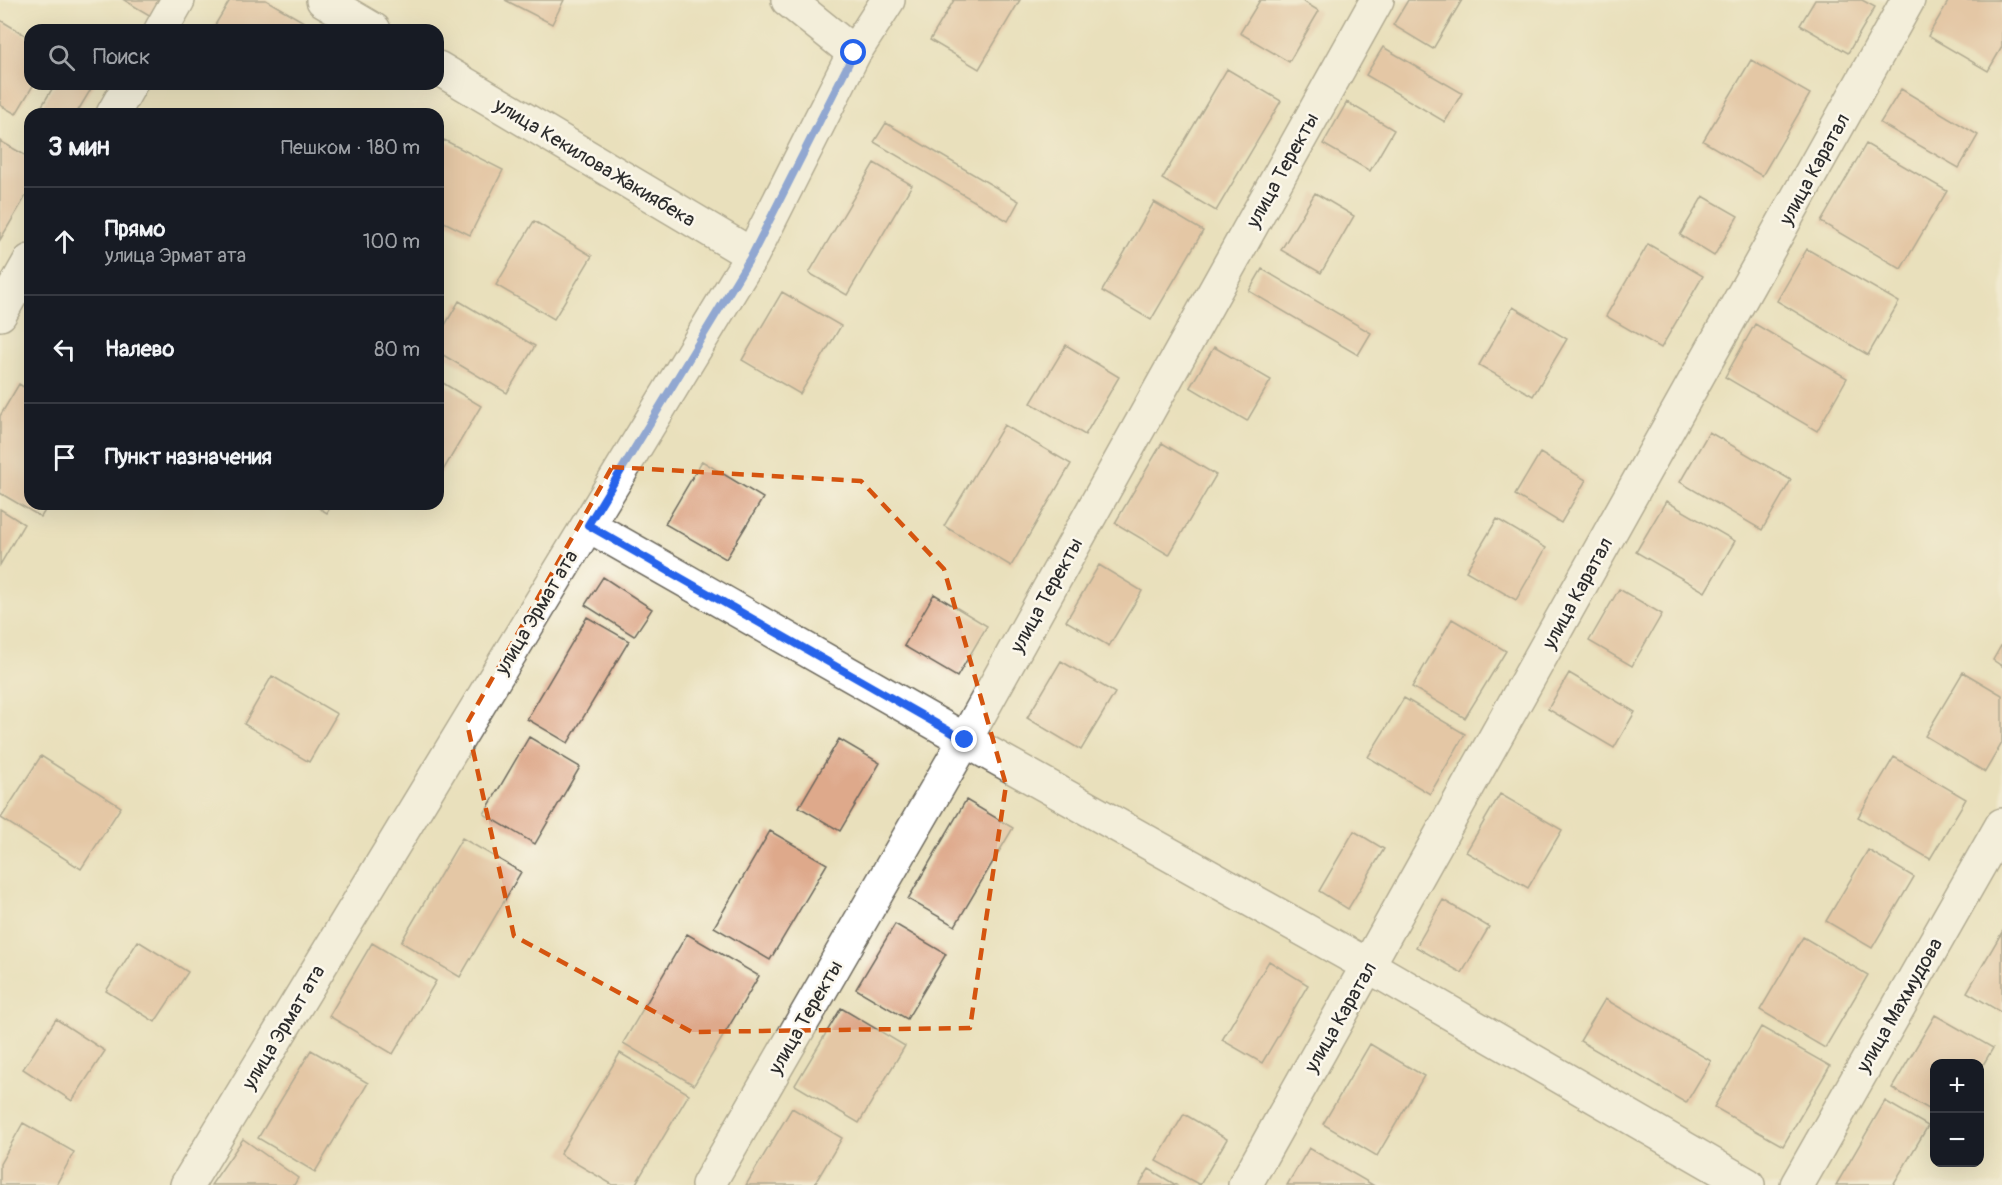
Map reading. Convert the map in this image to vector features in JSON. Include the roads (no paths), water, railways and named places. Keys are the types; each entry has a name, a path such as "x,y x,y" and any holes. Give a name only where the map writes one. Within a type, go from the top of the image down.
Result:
{"street":[{"path":"164,24 178,0"},
{"path":"323,0 364,24"},
{"path":"788,0 854,53"},
{"name":"улица Эрмат ата","path":"187,1185 752,255 854,53 888,0"},
{"name":"улица Теректы","path":"708,1185 965,740 1377,0"},
{"name":"улица Каратал","path":"1245,1185 1908,0"},
{"name":"улица Кекилова Жакиябека","path":"444,72 752,255"},
{"path":"116,108 127,90"},
{"path":"0,314 24,272"},
{"path":"588,525 965,740 1369,966 1748,1185"},
{"name":"улица Махмудова","path":"1797,1185 2002,825"}]}
